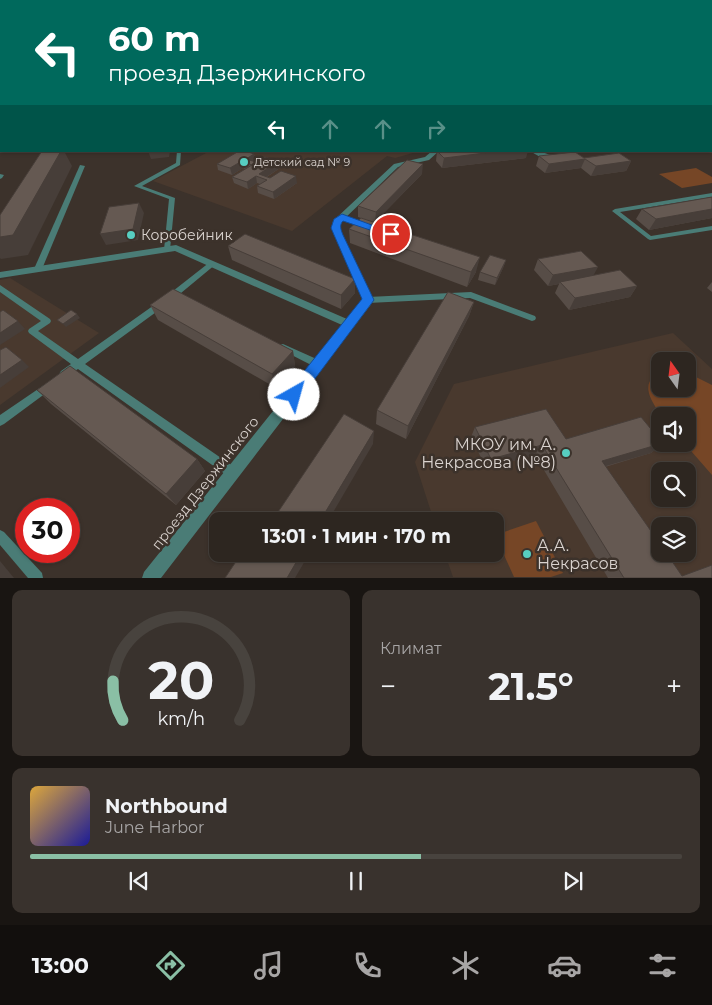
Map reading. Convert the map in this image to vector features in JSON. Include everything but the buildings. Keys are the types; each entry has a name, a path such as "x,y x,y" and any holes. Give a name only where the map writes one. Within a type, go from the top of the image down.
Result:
{"street":[{"path":"368,300 338,235 337,221 396,165 427,159 438,152"},
{"path":"535,152 550,158 568,156"},
{"path":"0,275 176,248 349,324"},
{"name":"проезд Дзержинского","path":"150,578 368,300"}],"lane":[{"path":"167,250 172,198 137,186 178,164 179,152"},
{"path":"38,269 82,166"},
{"path":"712,195 615,211 650,238 712,228"},
{"path":"342,217 377,229"},
{"path":"0,421 176,294 212,264"},
{"path":"0,288 48,321 32,331 233,473"},
{"path":"176,294 194,302"},
{"path":"368,300 471,295 532,318"},
{"path":"273,342 318,364"},
{"path":"0,536 37,578"}],"shaded area":[{"path":"208,152 416,152 395,158 387,156 292,231 153,181"},
{"path":"696,168 712,177 712,183 682,188 659,174"},
{"path":"10,278 99,333 0,405 0,280"},
{"name":"МКОУ им. А. Некрасова (№8)","path":"673,333 694,352 651,352 651,398 696,398 696,354 712,369 712,577 453,577 448,562 504,562 504,512 431,512 415,462 454,384"},
{"path":"696,377 712,385 712,475 692,452 696,452 696,407 655,407 651,399 649,393 648,387 651,380 651,398 696,398"},
{"path":"536,521 563,573 551,577 514,577 504,555 504,532"}],"place":[{"name":"Детский сад № 9","path":"244,162"},
{"name":"Коробейник","path":"131,235"},
{"name":"МКОУ им. А. Некрасова (№8)","path":"566,453"},
{"name":"А.А. Некрасов","path":"527,554"}],"route":[{"path":"294,395 368,300 338,235 337,221 342,217 391,234"}]}
